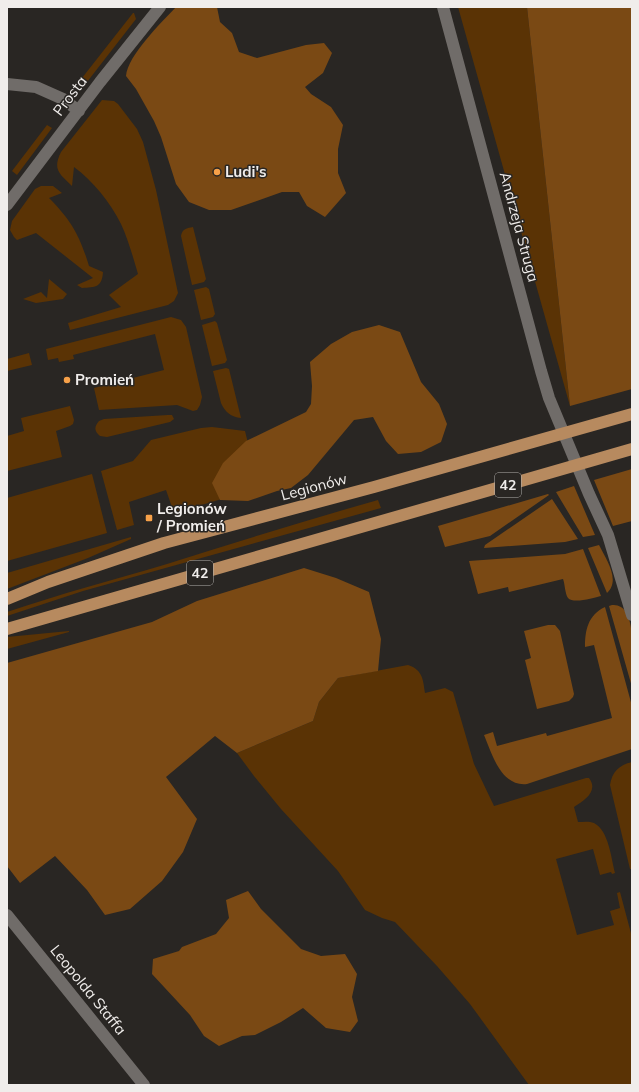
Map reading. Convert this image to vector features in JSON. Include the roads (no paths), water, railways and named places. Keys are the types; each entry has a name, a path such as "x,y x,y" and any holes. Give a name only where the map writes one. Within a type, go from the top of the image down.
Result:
{"main road":[{"name":"Legionów","path":"7,599 48,582 164,543 374,488 632,414"},
{"name":"42","path":"7,629 632,449"}],"street":[{"name":"Prosta","path":"7,205 100,82 160,7"},
{"name":"Andrzeja Struga","path":"443,7 549,398 608,535 632,615"},
{"path":"7,84 36,87 63,99 79,111"},
{"name":"Leopolda Staffa","path":"7,915 144,1085"}],"place":[{"name":"Ludi's","path":"217,172"},
{"name":"Promień","path":"67,380"},
{"name":"Legionów / Promień","path":"149,518"}]}
